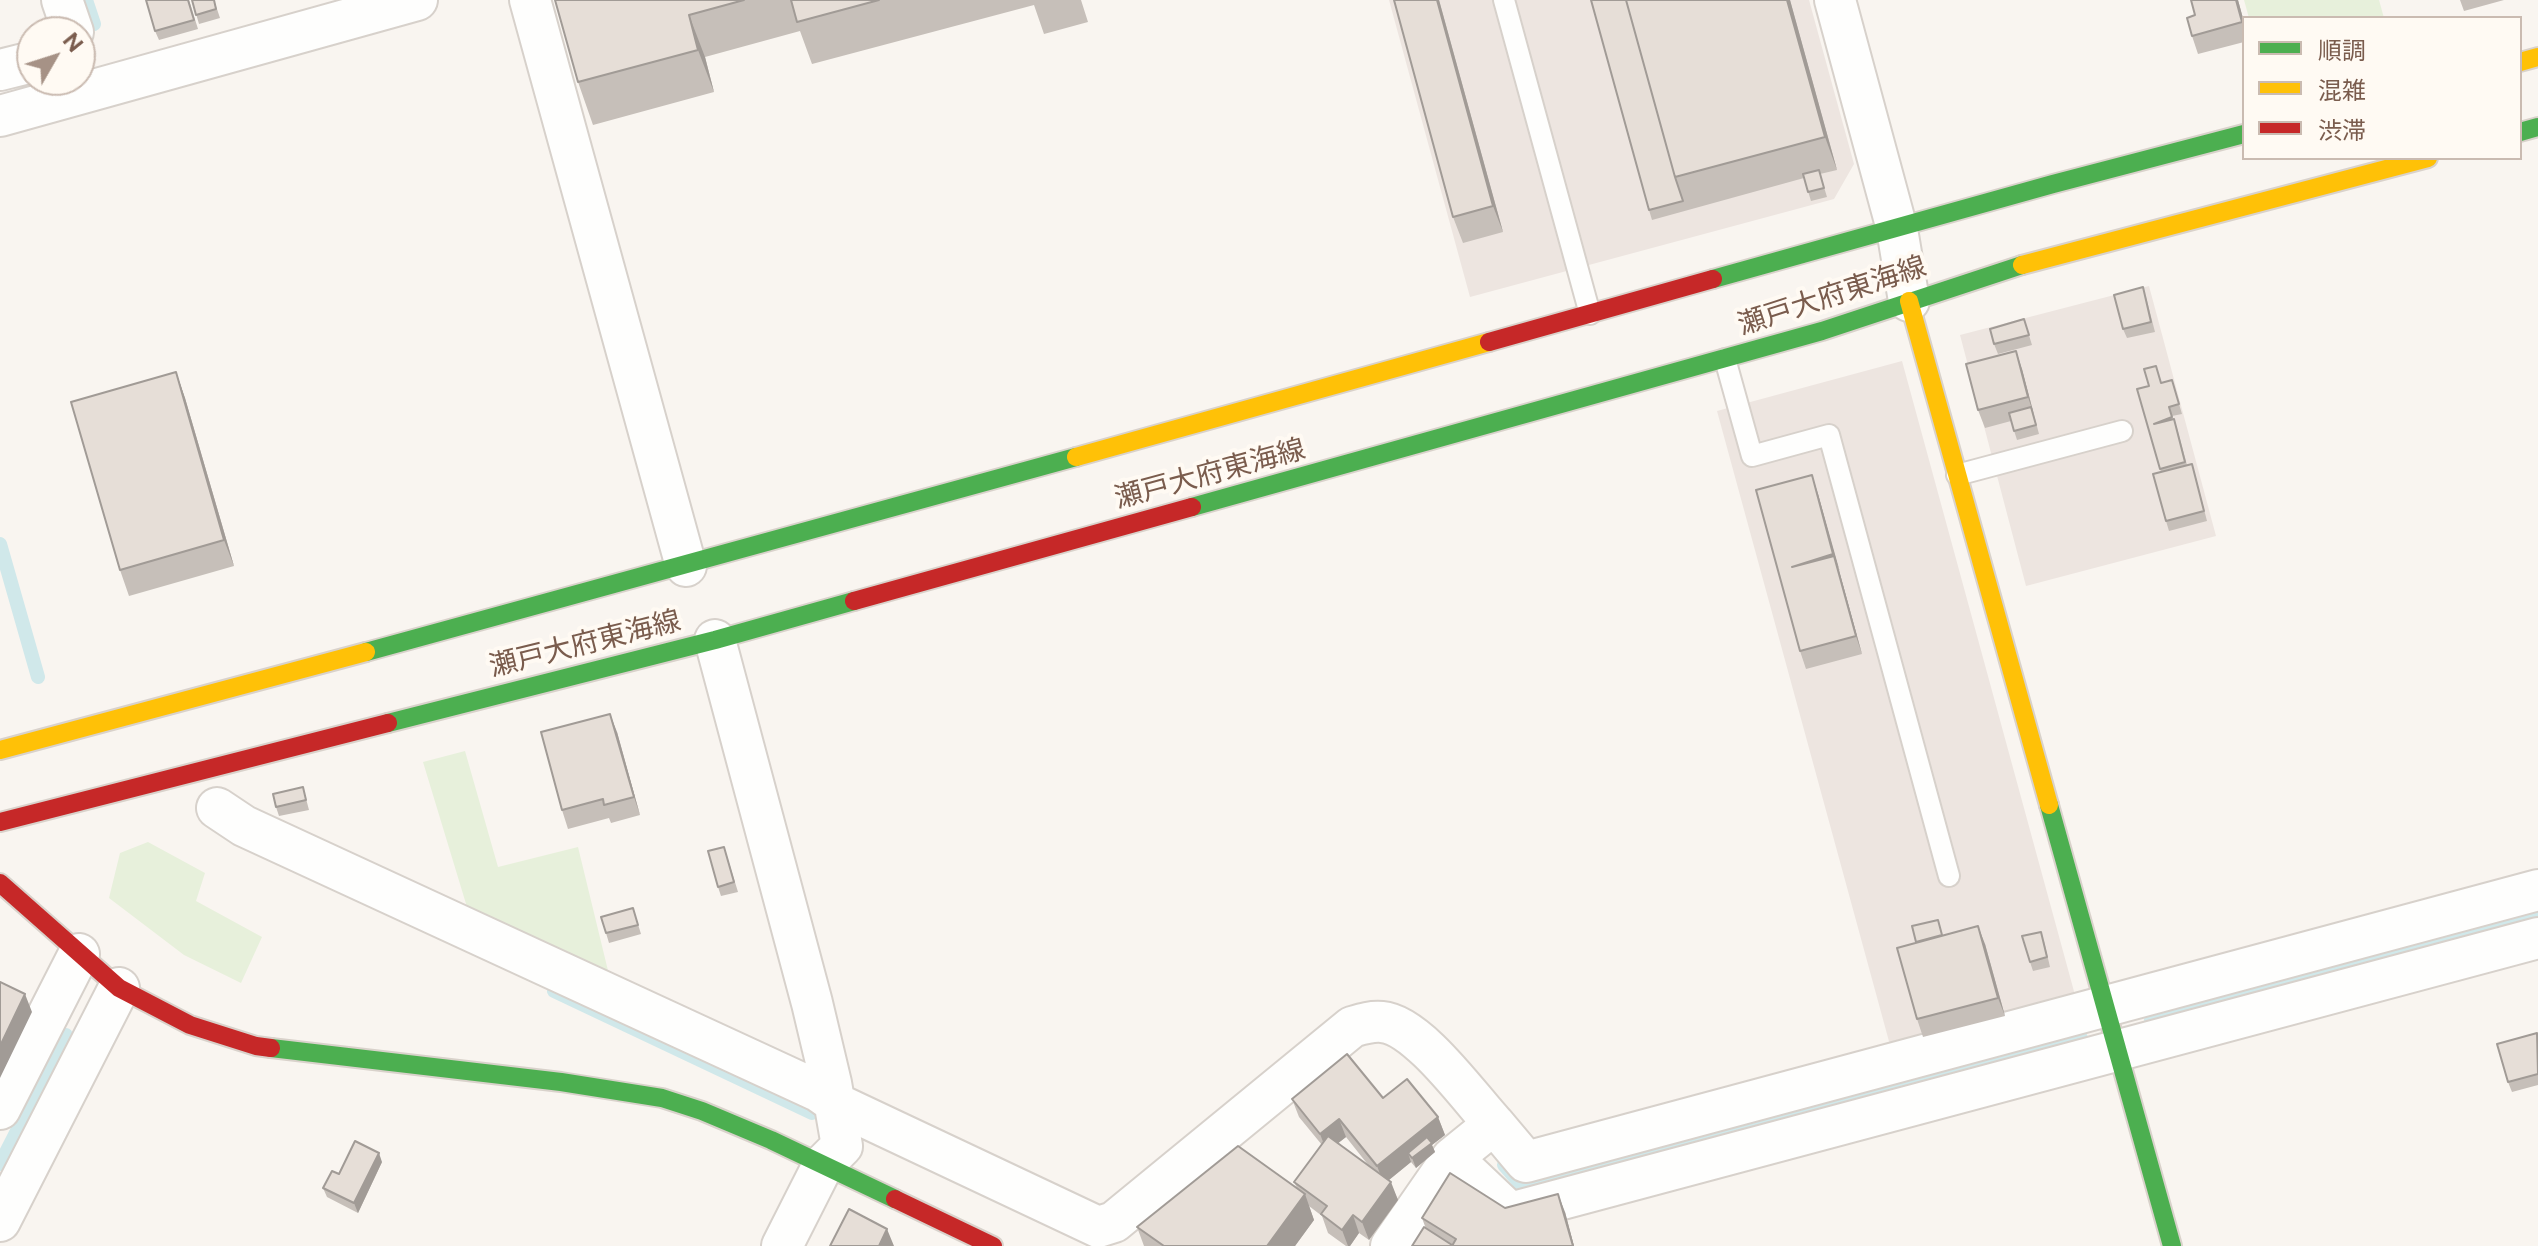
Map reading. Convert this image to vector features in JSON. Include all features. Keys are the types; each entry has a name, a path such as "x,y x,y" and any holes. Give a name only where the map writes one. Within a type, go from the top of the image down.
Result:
{"main road":[{"name":"瀬戸大府東海線","path":"0,750 686,566 2242,135"},
{"name":"瀬戸大府東海線","path":"0,822 715,640 1725,359 1822,331 1997,272 2420,160"},
{"path":"1909,301 2172,1246"},
{"path":"0,883 119,988 190,1025 256,1046 561,1082 662,1098 716,1117 993,1246"}],"street":[{"path":"0,116 417,0"},
{"path":"530,0 686,566"},
{"path":"1835,0 1897,229 1909,301"},
{"path":"715,640 812,1003 842,1146 823,1165 782,1246"},
{"path":"217,808 244,826 818,1091 835,1103 1098,1227 1114,1222 1352,1027 1368,1022 1384,1022 1403,1028 1424,1045 1526,1162 2538,890"},
{"path":"1452,1158 1510,1213 2117,1051 2535,950"},
{"path":"0,1109 79,954"},
{"path":"0,1221 119,988"},
{"path":"1391,1246 1452,1158 1494,1124"}],"lane":[{"path":"1504,0 1590,314"},
{"path":"1725,359 1752,456 1829,435 1949,876"},
{"path":"1957,475 2122,431"}],"shaded area":[{"path":"1389,0 1809,0 1854,164 1834,199 1470,297"},
{"path":"2149,286 2216,536 2026,586 1960,335"},
{"path":"1902,361 2078,1006 1893,1056 1717,411"}],"green space":[{"path":"2244,0 2379,0 2383,16 2248,16"},
{"path":"465,751 498,867 578,847 611,983 470,917 423,762"},
{"path":"148,842 205,873 196,901 262,937 241,983 184,955 109,898 120,853"}],"building":[{"path":"146,0 188,0 194,20 155,31"},
{"path":"192,0 214,0 216,9 196,15"},
{"path":"555,0 744,0 689,15 698,50 578,82"},
{"path":"791,0 879,0 797,22"},
{"path":"1394,0 1437,0 1493,206 1453,217"},
{"path":"1591,0 1626,0 1683,201 1649,210"},
{"path":"1626,0 1787,0 1825,137 1675,177"},
{"path":"2191,0 2236,0 2242,22 2192,36 2187,18 2195,15"},
{"path":"1819,170 1824,188 1808,192 1803,174"},
{"path":"2143,287 2151,322 2123,329 2114,295"},
{"path":"2024,319 2029,335 1994,344 1990,329"},
{"path":"2016,351 2028,397 1978,410 1966,364"},
{"path":"2156,366 2161,383 2172,380 2179,404 2169,407 2172,417 2154,424 2174,419 2185,462 2160,469 2137,389 2149,386 2144,369"},
{"path":"176,372 224,540 120,570 71,402"},
{"path":"2031,407 2036,425 2014,431 2009,413"},
{"path":"2192,464 2204,511 2166,521 2153,474"},
{"path":"1812,475 1833,554 1792,567 1834,556 1856,636 1800,651 1756,490"},
{"path":"610,714 634,797 604,805 603,799 562,810 541,732"},
{"path":"303,787 306,800 276,807 273,794"},
{"path":"724,847 734,882 718,887 708,851"},
{"path":"633,908 638,925 606,933 601,917"},
{"path":"1938,920 1942,935 1916,942 1912,926"},
{"path":"1978,926 1998,998 1917,1019 1897,948"},
{"path":"2041,932 2047,957 2030,962 2022,936"},
{"path":"0,982 25,994 0,1046"},
{"path":"2537,1033 2538,1074 2508,1082 2497,1044"},
{"path":"1347,1054 1383,1098 1407,1079 1438,1117 1377,1166 1339,1119 1320,1134 1292,1099"},
{"path":"1328,1136 1391,1182 1362,1222 1353,1215 1342,1230 1321,1214 1327,1206 1294,1182"},
{"path":"1427,1137 1432,1143 1412,1158 1408,1153"},
{"path":"355,1141 379,1153 354,1203 323,1188 332,1171 339,1174"},
{"path":"1238,1146 1305,1194 1267,1246 1164,1246 1137,1227"},
{"path":"1450,1173 1505,1208 1558,1194 1573,1246 1452,1246 1456,1239 1422,1218"},
{"path":"849,1209 887,1229 879,1246 830,1246"},
{"path":"1424,1227 1452,1245 1452,1246 1412,1246"}],"waterway":[{"path":"86,0 91,16"},
{"path":"0,544 38,677"},
{"path":"2151,1020 2538,916"},
{"path":"554,991 812,1113"},
{"path":"0,1164 66,1035"},
{"path":"1504,1165 1523,1187 2081,1038"}],"traffic: fast":[{"path":"2522,131 2538,127"},
{"path":"1713,279 2242,135"},
{"path":"1192,507 1822,331 2022,265"},
{"path":"366,652 1076,457"},
{"path":"388,723 715,640 854,601"},
{"path":"2049,805 2172,1246"},
{"path":"271,1048 561,1082 662,1098 771,1140 895,1199"}],"traffic: slow":[{"path":"2522,61 2538,57"},
{"path":"2022,265 2420,160"},
{"path":"1909,301 2049,805"},
{"path":"1076,457 1489,342"},
{"path":"0,750 366,652"}],"traffic: jam":[{"path":"1489,342 1713,279"},
{"path":"854,601 1192,507"},
{"path":"0,822 388,723"},
{"path":"0,883 119,988 190,1025 271,1048"},
{"path":"895,1199 993,1246"}]}
